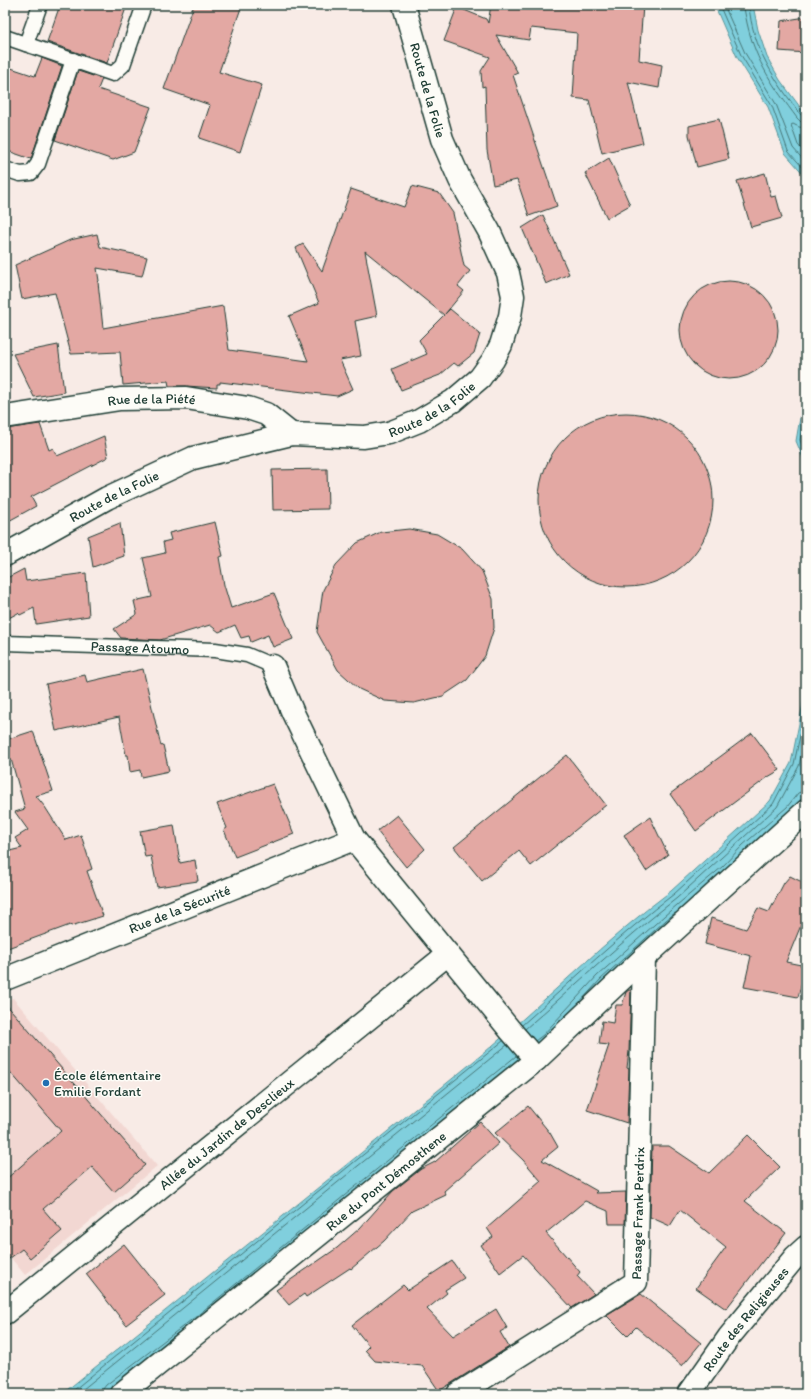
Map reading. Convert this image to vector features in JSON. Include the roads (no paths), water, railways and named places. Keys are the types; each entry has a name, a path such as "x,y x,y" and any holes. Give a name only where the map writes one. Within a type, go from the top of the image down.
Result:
{"street":[{"name":"Route de la Folie","path":"5,555 107,498 193,458 291,434 364,437 389,433 420,422 453,401 480,378 501,345 510,316 513,296 508,273 489,231 460,180 442,139 404,5"},
{"name":"Rue de la Piété","path":"5,417 120,399 186,398 248,408 266,414 291,434"},
{"path":"273,666 293,713 354,839 536,1060"},
{"name":"Rue du Pont Démosthene","path":"121,1394 536,1060 644,958 806,811"},
{"name":"Rue de la Sécurité","path":"5,979 354,839"},
{"name":"Allée du Jardin de Desclieux","path":"5,1313 448,954"},
{"name":"Passage Frank Perdrix","path":"458,1394 636,1282 644,958"},
{"name":"Route des Religieuses","path":"689,1394 729,1337 795,1257 806,1247"}],"lane":[{"path":"26,44 40,5"},
{"path":"5,37 113,74 123,64 144,5"},
{"path":"5,169 20,174 31,173 38,164 73,60"},
{"name":"Passage Atoumo","path":"5,643 215,650 247,655 273,666"}],"water":[{"path":"713,5 753,5 758,30 767,57 780,80 806,115 806,177 785,153 768,107 737,57"},
{"path":"806,383 806,465 796,441"},
{"path":"806,689 806,797 794,813 549,1042 205,1321 109,1394 62,1394 485,1052 623,929 671,891 770,801 791,763"}],"place":[{"name":"École élémentaire Emilie Fordant","path":"46,1083"}]}
